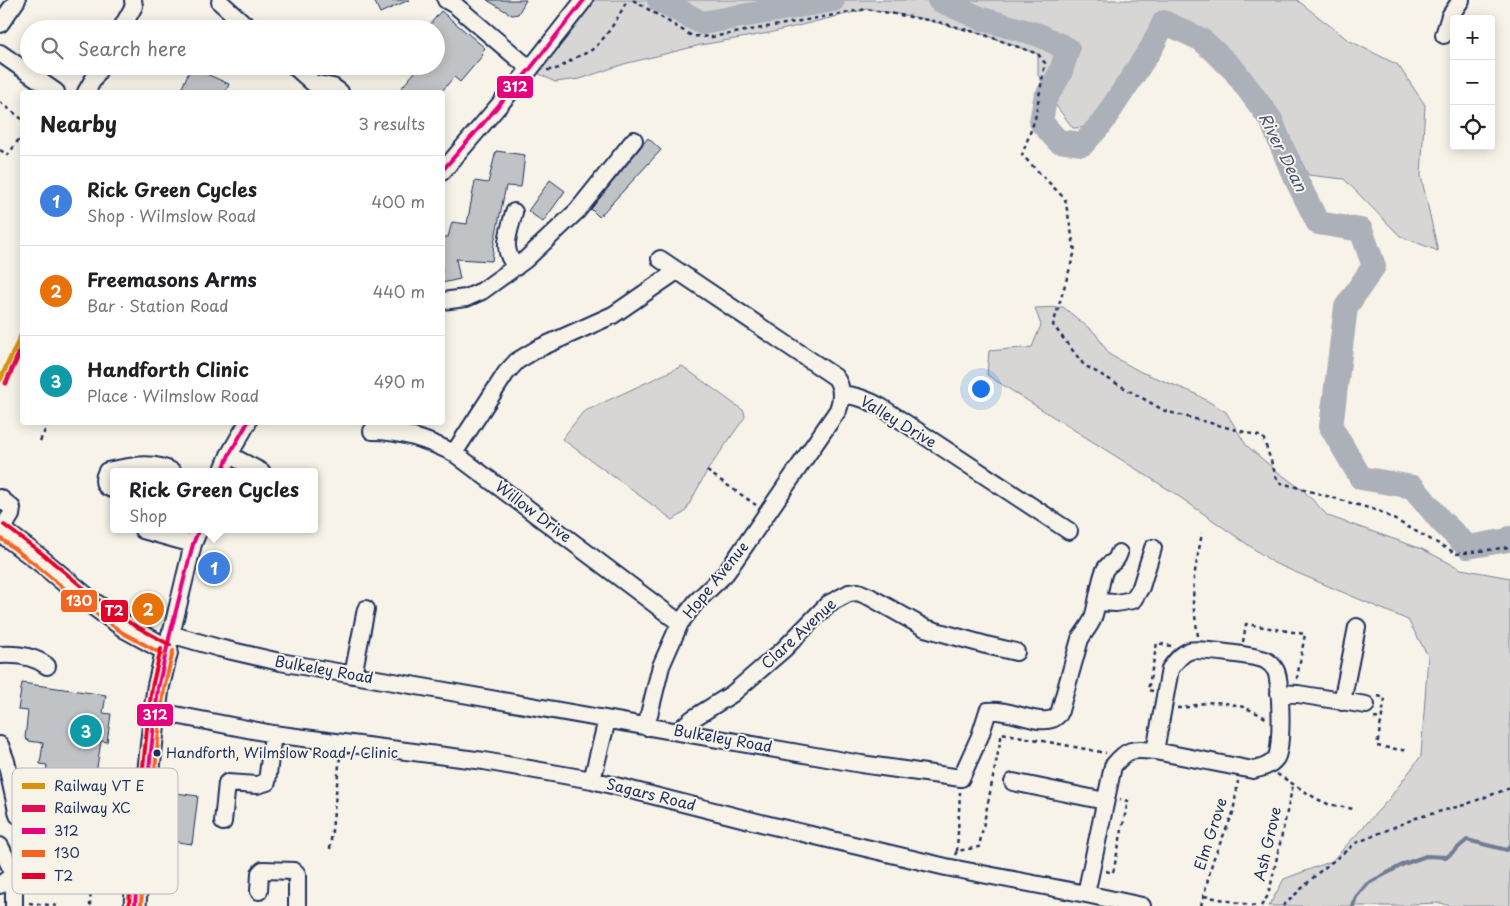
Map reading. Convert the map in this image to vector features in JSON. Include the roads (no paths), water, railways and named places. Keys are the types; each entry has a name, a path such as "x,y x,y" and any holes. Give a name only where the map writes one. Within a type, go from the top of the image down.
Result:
{"main road":[{"path":"1,531 40,560 88,600 127,628 169,642 158,688 149,768"}],"street":[{"path":"0,24 17,0"},
{"path":"126,20 134,6 133,0"},
{"path":"446,0 455,5 530,69"},
{"path":"445,168 530,69 584,0"},
{"path":"1444,35 1455,1"},
{"path":"220,2 240,20"},
{"path":"0,53 20,67"},
{"path":"32,75 53,90"},
{"path":"87,90 96,75"},
{"path":"304,75 313,83 333,87 337,90"},
{"path":"445,301 466,298 482,291 526,260 577,211 634,140"},
{"path":"514,212 506,244 510,259 516,267"},
{"name":"Valley Drive","path":"660,259 835,377 840,386 841,394 858,396 868,400 1069,532"},
{"path":"454,453 506,373 517,361 537,348 613,315 677,271"},
{"name":"Hope Avenue","path":"646,727 661,666 680,623 696,602 726,573 838,410 841,394"},
{"path":"224,468 246,425"},
{"name":"Willow Drive","path":"372,431 388,431 412,436 431,442 454,453 680,623"},
{"path":"230,455 254,468"},
{"path":"118,468 142,464 156,465 163,468"},
{"path":"110,469 106,470 104,484 110,488"},
{"path":"0,498 12,508 11,515 1,531"},
{"path":"166,533 196,537 169,642"},
{"path":"1119,553 1117,561 1106,568 1098,602 1116,603 1133,600 1141,587 1153,548"},
{"name":"Clare Avenue","path":"678,731 692,719 732,694 784,649 828,604 850,593 858,592 870,597 925,628 1016,652"},
{"name":"Bulkeley Road","path":"169,642 219,648 280,662 861,764 961,778 980,736 988,711 997,709 1042,720 1052,719 1059,714 1080,639 1085,629 1092,622 1098,602"},
{"path":"353,675 366,609"},
{"path":"1342,702 1357,627"},
{"path":"1086,894 1113,766 1125,752 1131,750 1155,751 1253,770 1269,765 1279,750 1279,686 1275,670 1267,661 1258,658 1198,649 1185,653 1170,669 1155,751"},
{"path":"0,655 32,658 39,660 47,666"},
{"path":"1279,686 1298,694 1342,702 1370,700"},
{"name":"Sagars Road","path":"155,711 273,734 484,761 592,780 768,825 937,865 1142,906"},
{"path":"592,780 608,720"},
{"path":"223,822 227,783 257,785 266,782 273,734"},
{"path":"0,745 12,793"},
{"path":"1013,782 1106,798"},
{"path":"0,846 12,870"},
{"path":"259,890 260,873 263,870 294,870 297,874 297,906"},
{"path":"0,885 12,876"}],"waterway":[{"name":"River Dean","path":"659,0 702,23 833,0"},
{"name":"River Dean","path":"939,0 982,19 1039,35 1068,49 1060,74 1045,99 1041,122 1058,141 1083,144 1102,123 1152,47 1164,22 1202,40 1234,70 1271,120 1292,171 1318,223 1361,230 1374,266 1346,307 1331,427 1361,478 1413,487 1441,521 1468,547 1508,540 1510,538"},
{"path":"1353,906 1356,897 1367,884 1404,864 1426,856 1447,857 1467,840 1507,850 1510,847"}],"rail line":[{"name":"XC","path":"6,383 20,352"}],"place":[{"name":"Rick Green Cycles","path":"214,568"},
{"name":"Freemasons Arms","path":"148,609"},
{"name":"Handforth Clinic","path":"86,731"},
{"name":"Handforth, Wilmslow Road / Clinic","path":"157,753"}]}
